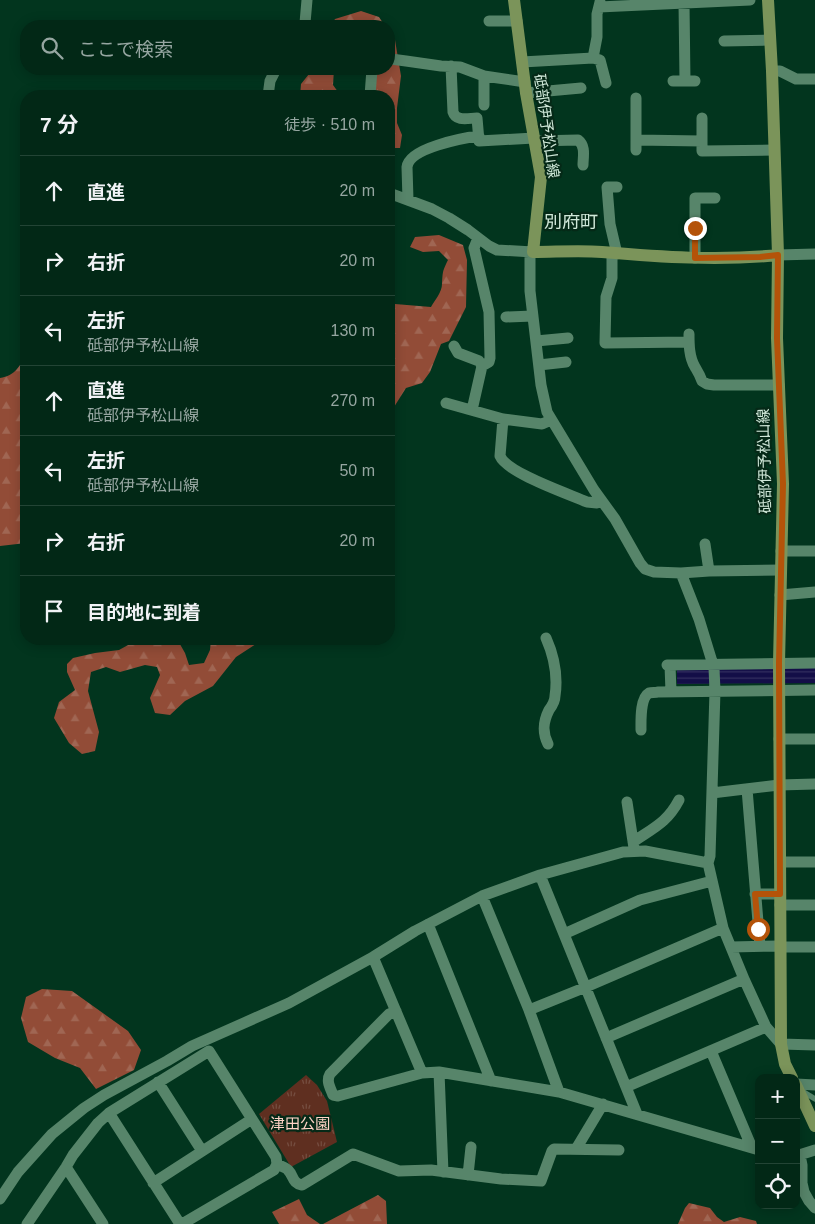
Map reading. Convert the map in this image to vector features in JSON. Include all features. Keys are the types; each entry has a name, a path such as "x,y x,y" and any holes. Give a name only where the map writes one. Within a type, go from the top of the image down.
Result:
{"main road":[{"name":"砥部伊予松山線","path":"514,0 525,87 541,177 531,252"},
{"name":"砥部伊予松山線","path":"768,0 778,255 777,338 783,484 779,687"},
{"path":"531,252 601,252 695,258 778,255"},
{"path":"779,687 781,1044 785,1064 790,1074"},
{"path":"800,1091 813,1114 815,1126"}],"street":[{"path":"305,20 307,0"},
{"path":"593,58 597,36 597,14 600,4 750,0"},
{"path":"684,3 689,53 684,81"},
{"path":"489,21 518,21"},
{"path":"724,40 770,40"},
{"path":"522,62 593,58 600,60 606,83"},
{"path":"395,60 460,67 484,76 525,87 581,88"},
{"path":"451,66 454,116 458,118 477,118 479,141 578,140 583,147 583,165"},
{"path":"772,71 784,73 796,79 815,78"},
{"path":"269,90 273,75"},
{"path":"370,90 372,75"},
{"path":"484,76 484,105"},
{"path":"636,98 636,145 702,141"},
{"path":"702,118 702,151 774,150"},
{"path":"408,200 407,167 410,159 416,154 437,145 460,138 478,136"},
{"path":"617,187 607,188 614,253 612,278 606,297 605,343 689,338 690,354 694,366 699,371 702,381 707,384 779,385"},
{"path":"395,195 432,209 449,218 497,250 531,252 529,272 533,316 547,412 615,519 640,563 646,569 654,572 682,573 781,570"},
{"path":"695,258 695,198 716,198"},
{"path":"472,410 482,366 489,362 490,358 489,312 474,248 478,238"},
{"path":"778,255 815,254"},
{"path":"506,317 533,316"},
{"path":"536,341 568,338"},
{"path":"454,346 458,353 478,361 482,366"},
{"path":"539,365 566,362"},
{"path":"446,403 503,419 542,424 551,420"},
{"path":"503,419 500,456 510,467 587,502 596,503 602,501"},
{"path":"705,544 709,571"},
{"path":"781,551 815,551"},
{"path":"682,573 699,619 713,666 715,689 710,856 708,864 723,928 766,1026 781,1044 815,1045"},
{"path":"780,595 815,592"},
{"path":"546,638 553,657 555,680 555,698 543,729 548,744"},
{"path":"671,690 669,667 815,663"},
{"path":"641,730 642,708 645,697 649,694 671,690 779,687 815,690"},
{"path":"779,739 815,739"},
{"path":"712,793 779,785 815,784"},
{"path":"747,789 760,946"},
{"path":"28,1224 73,1155 98,1122 208,1046 289,1004 428,924 482,896 540,874 623,852 634,847 673,812 680,800"},
{"path":"627,802 634,847"},
{"path":"634,847 708,864"},
{"path":"780,862 815,862"},
{"path":"540,874 637,1114"},
{"path":"564,934 640,900 712,881"},
{"path":"755,894 815,905"},
{"path":"482,896 529,1010 559,1092"},
{"path":"428,924 491,1081"},
{"path":"529,1010 723,928"},
{"path":"731,947 815,948"},
{"path":"373,957 422,1073"},
{"path":"606,1038 744,979"},
{"path":"396,1010 389,1014 330,1074 328,1083 334,1095 338,1096 422,1073 440,1072 559,1092 755,1148"},
{"path":"626,1088 766,1026"},
{"path":"0,1200 18,1172 52,1134 84,1108 104,1094 192,1046 208,1046"},
{"path":"109,1113 181,1224 274,1170 277,1164 276,1157 208,1046"},
{"path":"712,1051 755,1148"},
{"path":"440,1072 443,1172"},
{"path":"158,1082 202,1151"},
{"path":"800,1084 815,1085"},
{"path":"576,1149 604,1104"},
{"path":"154,1183 252,1119"},
{"path":"468,1175 471,1147"},
{"path":"277,1164 288,1169 294,1181 298,1184 302,1184 353,1154 399,1171 422,1170 541,1181 554,1149 620,1150"},
{"path":"800,1154 815,1150"},
{"path":"800,1160 804,1192 815,1208"},
{"path":"66,1167 103,1224"}],"lane":[{"path":"800,1087 815,1098"}],"green space":[{"path":"361,11 379,17 381,20 334,20"},
{"path":"395,40 401,76 397,108 397,123 402,135 400,148 395,148 395,90 373,90 369,75 395,75"},
{"path":"308,75 334,75 333,85 337,90 300,90 301,84"},
{"path":"439,235 463,245 467,260 466,307 449,341 441,344 430,372 422,383 406,388 395,405 395,304 431,307 441,290 443,272 448,260 439,251 423,252 410,247 415,237"},
{"path":"20,365 20,544 0,546 0,378 10,375"},
{"path":"128,645 180,645 189,665 204,663 210,645 254,645 236,657 213,686 185,701 170,715 155,713 150,698 160,675 157,667 145,665 120,672 106,667 91,672 88,691 99,732 95,751 82,754 69,743 54,718 59,702 75,690 67,672 67,664 73,658 119,650"},
{"path":"42,989 72,991 128,1031 141,1050 134,1070 96,1089 80,1068 55,1058 28,1042 21,1018 26,997"},
{"name":"津田公園","path":"306,1075 317,1085 327,1101 337,1142 291,1167 259,1114"},
{"path":"378,1195 386,1201 387,1224 323,1224"},
{"path":"299,1199 307,1215 320,1224 279,1224 272,1212"},
{"path":"689,1203 710,1208 724,1222 740,1217 756,1221 757,1224 678,1224"}],"shaded area":[{"path":"815,668 815,683 677,684 677,669"}],"district":[{"name":"別府町","path":"571,222"}],"route":[{"path":"695,228 695,258 778,255 777,338 783,484 779,663 780,894 755,894 758,929"}]}
